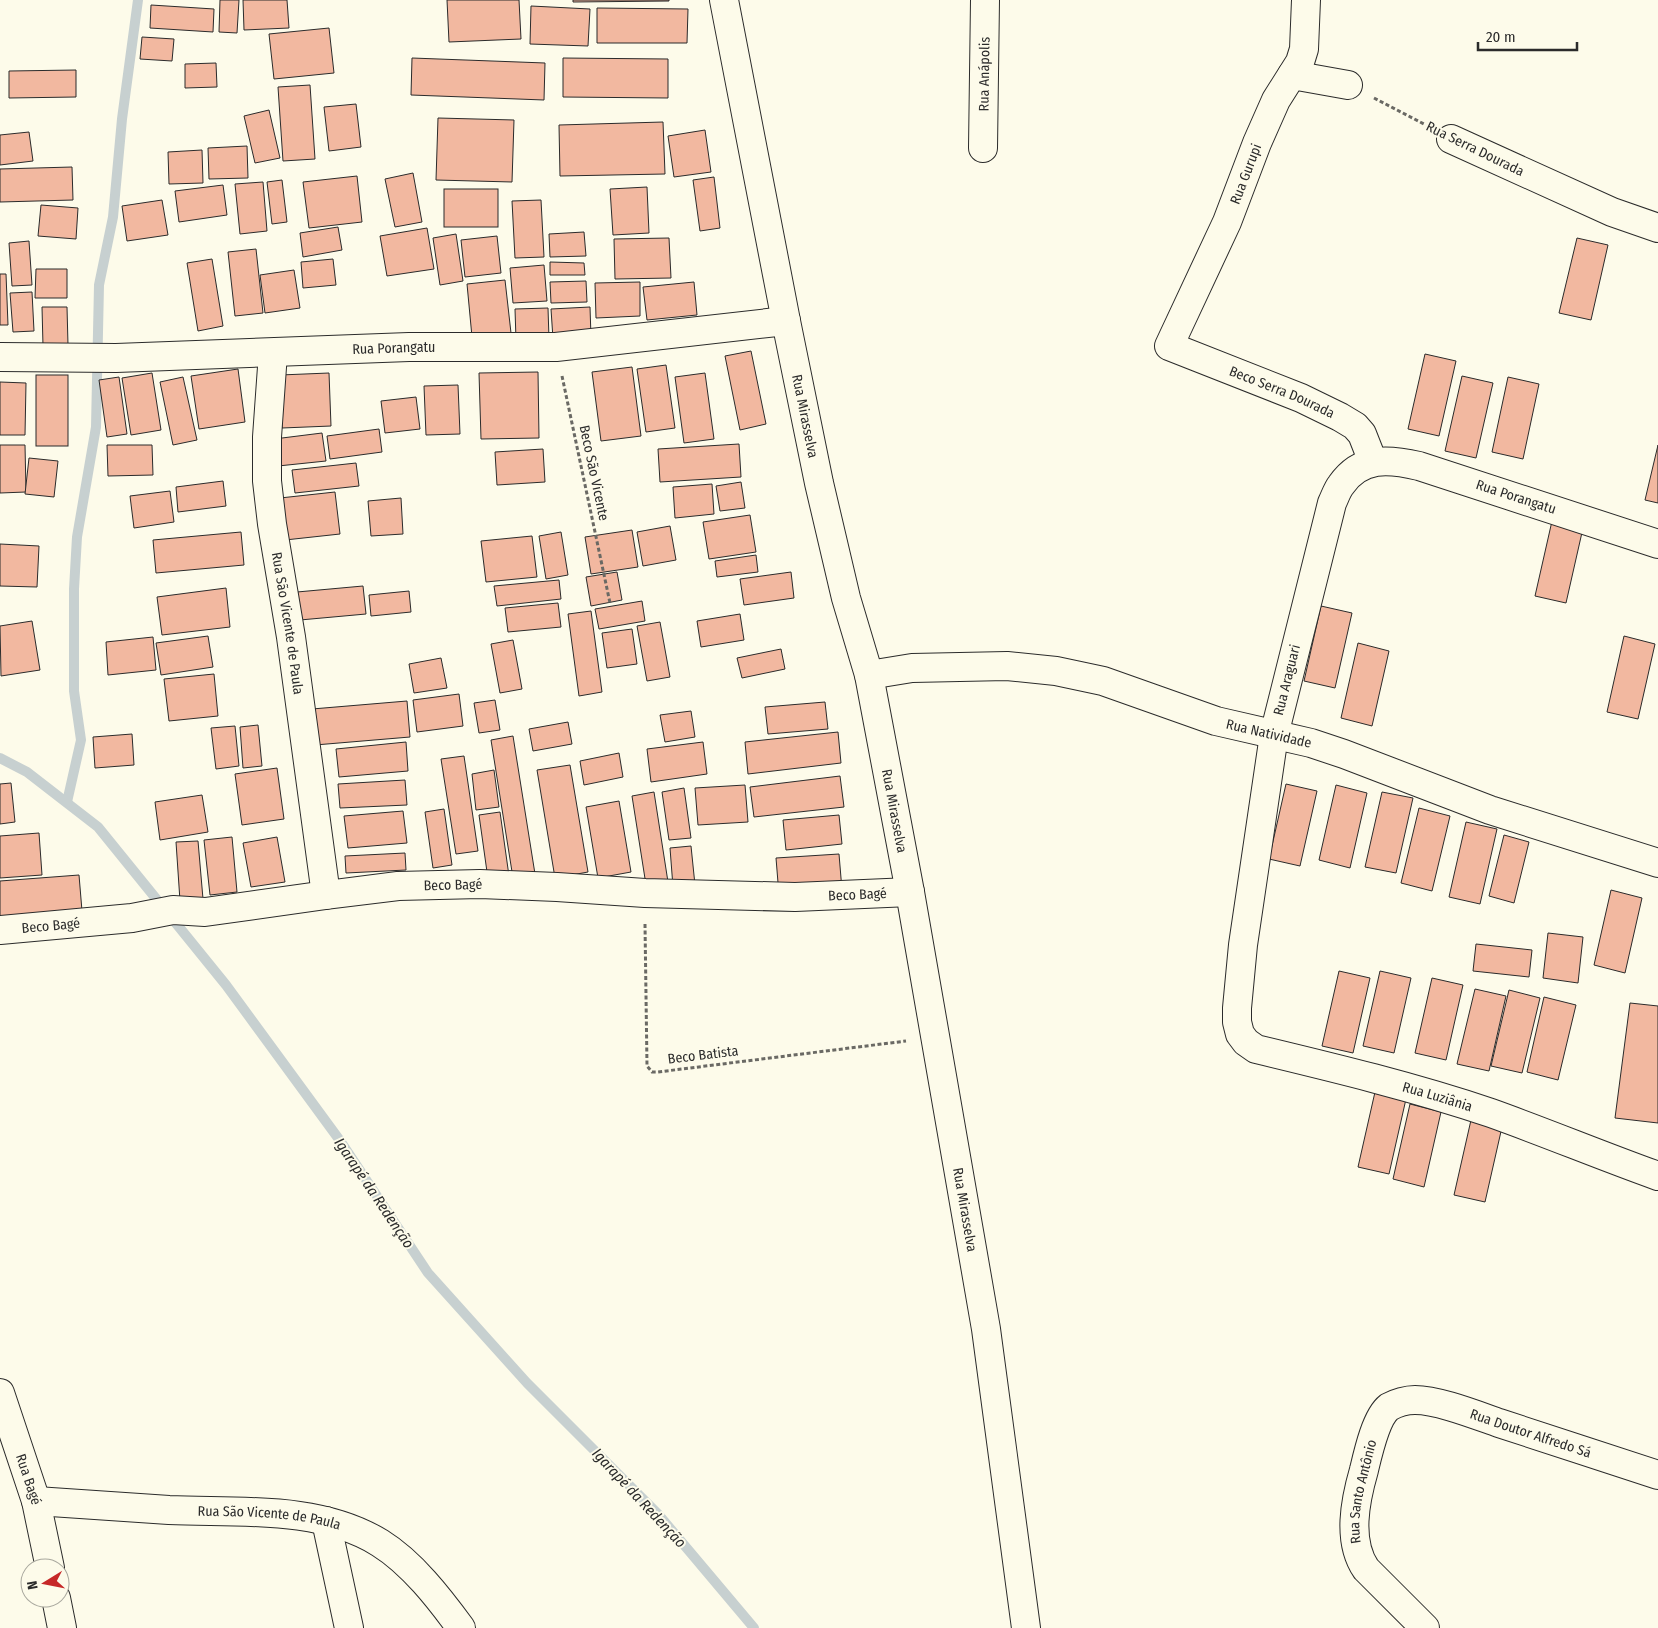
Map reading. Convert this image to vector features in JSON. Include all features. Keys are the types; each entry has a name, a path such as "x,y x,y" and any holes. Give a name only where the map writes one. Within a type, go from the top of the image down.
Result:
{"street":[{"name":"Rua Mirasselva","path":"724,0 819,484 846,598 869,675 910,892 986,1329 1026,1628"},
{"name":"Rua Anápolis","path":"983,148 985,0"},
{"name":"Rua Gurupi","path":"1169,346 1227,222 1257,143 1276,100 1300,62 1304,49 1306,0"},
{"path":"1292,75 1348,85"},
{"name":"Rua Serra Dourada","path":"1452,138 1612,212 1658,228"},
{"name":"Rua Porangatu","path":"0,357 116,358 409,347 556,347 786,321"},
{"name":"Beco Serra Dourada","path":"1169,346 1302,398 1340,417 1355,426 1362,434 1373,462"},
{"name":"Rua São Vicente de Paula","path":"273,353 267,437 267,482 291,637 326,894"},
{"name":"Rua Porangatu","path":"1373,462 1395,460 1419,466 1658,544"},
{"name":"Rua Araguari","path":"1237,1008 1244,945 1274,735 1332,503 1341,484 1356,471 1373,462"},
{"name":"Rua Natividade","path":"869,675 912,668 1007,666 1056,671 1103,681 1216,721 1310,743 1344,754 1490,810 1658,863"},
{"name":"Beco Bagé","path":"0,930 132,918 173,910 205,912 326,894 398,886 480,884 645,893 795,897 910,892"},
{"name":"Rua Luziânia","path":"1237,1008 1237,1022 1240,1034 1246,1042 1256,1049 1379,1079 1445,1099 1492,1114 1658,1176"},
{"name":"Rua Bagé","path":"0,1394 36,1501 48,1558"},
{"name":"Rua Doutor Alfredo Sá","path":"1402,1402 1415,1400 1453,1408 1658,1475"},
{"name":"Rua Santo Antônio","path":"1402,1402 1390,1407 1381,1416 1358,1489 1354,1520 1355,1532 1361,1562 1366,1569 1425,1628"},
{"name":"Rua São Vicente de Paula","path":"36,1501 170,1510 259,1512 326,1521 361,1533 381,1544 424,1582 462,1628"},
{"path":"326,1521 349,1628"},
{"path":"58,1608 62,1628"}],"path":[{"name":"Rua Serra Dourada","path":"1348,85 1452,138"},
{"name":"Beco São Vicente","path":"556,347 610,603"},
{"name":"Beco Batista","path":"645,893 647,1066 652,1072 935,1038"}],"building":[{"path":"220,0 239,0 237,33 219,32"},
{"path":"243,0 287,0 289,28 244,30"},
{"path":"447,0 519,0 521,39 449,42"},
{"path":"573,0 669,0 669,1 573,2"},
{"path":"151,5 214,9 213,32 150,28"},
{"path":"531,6 590,9 588,46 530,44"},
{"path":"597,8 688,9 687,43 597,43"},
{"path":"329,28 334,73 274,79 269,34"},
{"path":"142,37 174,39 172,61 140,59"},
{"path":"412,58 545,63 544,100 411,95"},
{"path":"563,58 668,59 668,98 563,97"},
{"path":"216,63 217,87 185,88 185,64"},
{"path":"76,70 76,97 9,98 9,71"},
{"path":"310,85 315,159 283,161 278,87"},
{"path":"356,104 361,147 329,151 324,107"},
{"path":"269,110 280,158 255,163 244,116"},
{"path":"438,118 514,120 512,182 436,180"},
{"path":"663,122 665,174 560,176 559,125"},
{"path":"705,130 711,172 674,177 668,136"},
{"path":"29,132 33,161 0,165 0,135"},
{"path":"247,146 248,178 209,179 208,148"},
{"path":"202,150 203,183 169,184 168,152"},
{"path":"72,167 73,200 0,202 0,169"},
{"path":"413,173 422,222 395,227 385,179"},
{"path":"357,176 362,222 309,228 303,182"},
{"path":"714,177 720,228 700,231 693,180"},
{"path":"282,180 287,222 272,224 267,182"},
{"path":"263,182 267,231 240,234 235,184"},
{"path":"223,185 227,215 179,222 175,191"},
{"path":"647,187 649,233 613,235 610,189"},
{"path":"444,189 498,189 498,227 444,227"},
{"path":"162,200 168,235 127,241 122,206"},
{"path":"541,200 544,257 515,258 512,201"},
{"path":"41,205 78,208 76,239 38,236"},
{"path":"338,227 342,250 303,257 300,233"},
{"path":"427,228 434,269 387,276 380,236"},
{"path":"584,232 586,256 550,257 549,234"},
{"path":"456,234 463,281 440,285 433,238"},
{"path":"497,236 501,273 465,277 461,240"},
{"path":"669,238 671,278 615,279 614,239"},
{"path":"1577,238 1608,245 1591,320 1559,313"},
{"path":"29,241 32,285 12,286 9,243"},
{"path":"256,249 263,313 235,316 228,252"},
{"path":"212,259 223,326 198,331 187,263"},
{"path":"333,259 336,285 303,288 301,262"},
{"path":"550,262 584,263 585,275 550,275"},
{"path":"544,265 547,301 513,303 510,268"},
{"path":"36,269 67,269 67,298 35,298"},
{"path":"294,270 300,308 265,313 260,275"},
{"path":"0,274 6,274 8,325 0,325"},
{"path":"505,280 511,333 472,337 467,284"},
{"path":"586,281 587,302 551,303 550,282"},
{"path":"640,282 640,316 596,318 595,283"},
{"path":"694,282 697,315 647,320 643,287"},
{"path":"32,292 34,331 13,332 10,293"},
{"path":"42,307 67,307 68,345 43,346"},
{"path":"590,307 591,337 553,339 551,309"},
{"path":"548,308 549,339 516,340 515,309"},
{"path":"751,351 766,424 740,430 725,356"},
{"path":"1425,354 1456,361 1439,436 1408,429"},
{"path":"666,365 675,428 646,432 637,369"},
{"path":"632,367 641,436 601,441 592,372"},
{"path":"238,369 245,422 199,429 191,376"},
{"path":"538,372 539,438 481,439 479,373"},
{"path":"152,373 161,430 131,435 122,378"},
{"path":"329,373 331,426 282,428 280,375"},
{"path":"705,373 714,439 684,443 675,377"},
{"path":"36,375 68,375 68,446 36,446"},
{"path":"1462,376 1493,383 1476,458 1445,451"},
{"path":"119,377 127,434 107,437 99,380"},
{"path":"183,377 197,440 173,445 160,382"},
{"path":"1508,377 1539,384 1523,459 1492,452"},
{"path":"0,382 26,383 25,435 0,435"},
{"path":"458,385 460,434 426,435 424,386"},
{"path":"416,397 420,429 385,433 381,401"},
{"path":"379,429 382,452 330,459 327,436"},
{"path":"322,433 326,461 278,466 274,439"},
{"path":"739,444 741,477 660,482 658,449"},
{"path":"0,445 25,445 26,492 0,493"},
{"path":"107,445 152,445 153,475 108,476"},
{"path":"1658,445 1658,503 1645,500"},
{"path":"543,449 545,482 497,485 495,452"},
{"path":"29,458 58,461 54,497 25,494"},
{"path":"356,463 359,486 295,493 292,470"},
{"path":"223,481 226,506 178,512 176,487"},
{"path":"741,482 745,508 720,511 716,486"},
{"path":"712,484 714,514 675,518 673,487"},
{"path":"170,491 174,522 134,528 130,496"},
{"path":"335,492 340,534 285,540 280,498"},
{"path":"401,498 403,534 371,536 368,501"},
{"path":"750,515 756,552 709,559 703,522"},
{"path":"1552,521 1583,528 1566,603 1535,596"},
{"path":"670,526 676,560 643,566 637,532"},
{"path":"632,530 638,567 591,574 585,537"},
{"path":"241,532 244,565 156,573 153,540"},
{"path":"561,532 568,575 546,579 539,536"},
{"path":"532,536 537,577 486,582 481,541"},
{"path":"0,544 39,546 37,587 0,586"},
{"path":"756,555 758,572 717,577 715,561"},
{"path":"617,572 622,600 591,606 586,577"},
{"path":"791,572 794,598 744,605 740,579"},
{"path":"559,580 561,599 497,606 494,586"},
{"path":"363,586 366,614 300,620 297,592"},
{"path":"226,588 230,627 162,635 157,597"},
{"path":"409,591 411,612 371,616 369,595"},
{"path":"642,601 645,621 599,629 595,609"},
{"path":"558,603 561,627 508,632 505,608"},
{"path":"1321,606 1352,613 1335,688 1304,681"},
{"path":"591,611 602,692 579,696 568,614"},
{"path":"740,614 744,640 701,647 697,621"},
{"path":"32,621 40,670 1,676 0,626"},
{"path":"660,622 670,677 647,681 637,626"},
{"path":"632,629 637,664 607,668 602,633"},
{"path":"208,636 213,667 161,675 156,643"},
{"path":"1624,636 1655,644 1638,719 1607,712"},
{"path":"153,637 156,670 108,675 106,642"},
{"path":"513,640 522,689 500,693 491,644"},
{"path":"1358,643 1389,651 1372,726 1341,718"},
{"path":"781,649 785,669 742,678 737,658"},
{"path":"441,658 447,688 414,693 409,664"},
{"path":"214,674 218,716 169,721 164,679"},
{"path":"459,694 463,726 417,732 413,700"},
{"path":"495,700 500,730 479,733 474,703"},
{"path":"407,701 410,737 315,745 312,709"},
{"path":"825,702 828,729 768,734 765,707"},
{"path":"691,711 695,737 665,742 660,715"},
{"path":"568,722 572,744 533,751 529,729"},
{"path":"258,725 262,766 243,768 240,727"},
{"path":"235,726 239,766 216,769 211,728"},
{"path":"838,732 841,763 748,774 745,742"},
{"path":"132,734 134,765 95,768 93,737"},
{"path":"513,736 535,874 513,878 491,740"},
{"path":"406,742 408,771 339,777 336,749"},
{"path":"703,742 707,774 651,782 647,749"},
{"path":"619,753 623,777 584,785 580,761"},
{"path":"464,756 478,851 456,854 441,759"},
{"path":"570,765 588,872 555,878 537,770"},
{"path":"277,768 284,819 242,825 235,774"},
{"path":"494,770 499,807 476,810 472,774"},
{"path":"840,776 844,807 754,817 750,787"},
{"path":"405,780 407,805 340,808 338,784"},
{"path":"11,783 15,822 0,824 0,784"},
{"path":"1286,784 1317,791 1300,866 1269,859"},
{"path":"745,785 748,822 698,825 695,788"},
{"path":"1336,785 1367,793 1350,868 1319,860"},
{"path":"684,788 691,838 669,840 662,792"},
{"path":"654,792 668,882 646,885 632,796"},
{"path":"1382,792 1413,798 1396,873 1365,867"},
{"path":"202,795 208,832 160,840 155,802"},
{"path":"619,801 631,872 598,878 586,807"},
{"path":"1419,808 1450,816 1432,891 1401,883"},
{"path":"444,809 452,865 433,868 425,812"},
{"path":"403,811 407,843 348,848 344,816"},
{"path":"500,812 509,876 488,879 479,815"},
{"path":"839,815 842,844 786,850 783,820"},
{"path":"1466,822 1497,829 1480,904 1449,897"},
{"path":"39,833 42,875 0,878 0,836"},
{"path":"1504,835 1529,842 1514,903 1489,896"},
{"path":"232,837 237,892 210,895 204,840"},
{"path":"277,837 285,882 251,887 243,843"},
{"path":"198,841 203,899 180,901 176,842"},
{"path":"691,846 695,885 673,887 670,848"},
{"path":"405,853 406,870 346,873 345,856"},
{"path":"839,854 842,890 779,895 776,858"},
{"path":"79,875 82,911 0,918 0,881"},
{"path":"1611,890 1642,898 1625,973 1594,965"},
{"path":"1548,933 1583,937 1578,983 1543,978"},
{"path":"1476,944 1532,950 1529,977 1473,971"},
{"path":"1339,971 1370,978 1353,1053 1322,1046"},
{"path":"1380,971 1411,978 1394,1053 1363,1046"},
{"path":"1432,978 1463,985 1446,1060 1415,1053"},
{"path":"1475,989 1506,996 1489,1071 1457,1064"},
{"path":"1509,990 1540,998 1522,1073 1491,1066"},
{"path":"1544,997 1576,1005 1558,1080 1527,1072"},
{"path":"1630,1003 1658,1006 1658,1123 1615,1118"},
{"path":"1375,1092 1406,1099 1389,1174 1358,1167"},
{"path":"1410,1104 1441,1112 1424,1187 1393,1179"},
{"path":"1471,1120 1502,1127 1485,1202 1454,1195"}],"waterway":[{"path":"67,802 81,740 74,691 74,589 77,537 96,427 99,285 113,217 122,119 138,0"},
{"name":"Igarapé da Redenção","path":"0,758 27,772 98,827 226,985 341,1142 428,1273 527,1383 658,1514 754,1628"}]}
